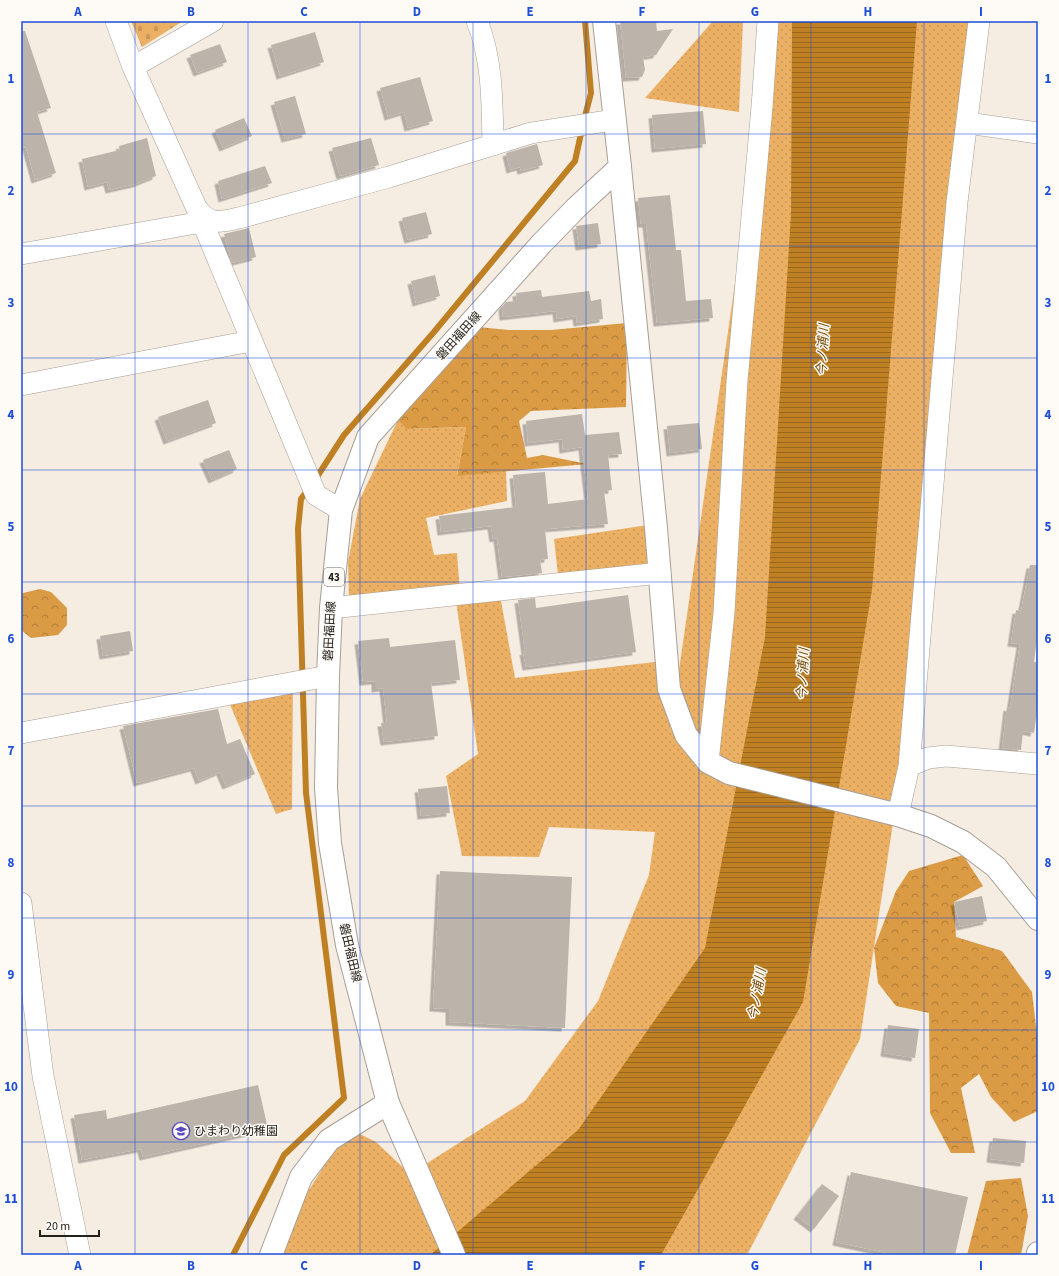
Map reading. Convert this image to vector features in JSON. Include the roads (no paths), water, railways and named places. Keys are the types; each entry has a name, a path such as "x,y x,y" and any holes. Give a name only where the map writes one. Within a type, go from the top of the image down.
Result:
{"main road":[{"path":"604,21 660,573 669,689 686,735 708,762 729,773 898,815 931,826 963,842 996,867 1038,918"},
{"name":"磐田福田線","path":"454,1255 441,1221 388,1103 347,945 330,843 326,788 328,676 331,608 341,510 368,436 542,243 577,207 620,167"},
{"path":"271,1255 301,1177 329,1140 388,1103"}],"street":[{"path":"116,21 133,67 199,215 316,495 341,510"},
{"path":"133,67 213,21"},
{"path":"477,21 484,39 492,85 493,145"},
{"path":"708,762 724,613 737,381 762,107 768,21"},
{"path":"898,815 909,766 957,202 979,21"},
{"path":"21,254 199,215 206,219 218,222 239,218 389,177 531,133 613,120"},
{"path":"967,123 1038,133"},
{"path":"21,385 251,341"},
{"path":"331,608 660,573"},
{"path":"21,733 328,676"},
{"path":"909,766 928,758 946,756 1038,764"},
{"path":"21,903 43,1076 80,1255"}],"water":[{"name":"今ノ浦川","path":"792,21 917,21 872,590 803,1002 661,1255 430,1255 578,1130 705,948 765,637 791,214"}],"waterway":[{"path":"584,120 591,93 585,21"},
{"path":"315,480 344,435 434,332 575,161 582,129"},
{"path":"233,1255 284,1155 344,1098 306,793 298,529 301,499 309,488"}],"place":[{"name":"ひまわり幼稚園","path":"181,1131"}]}
